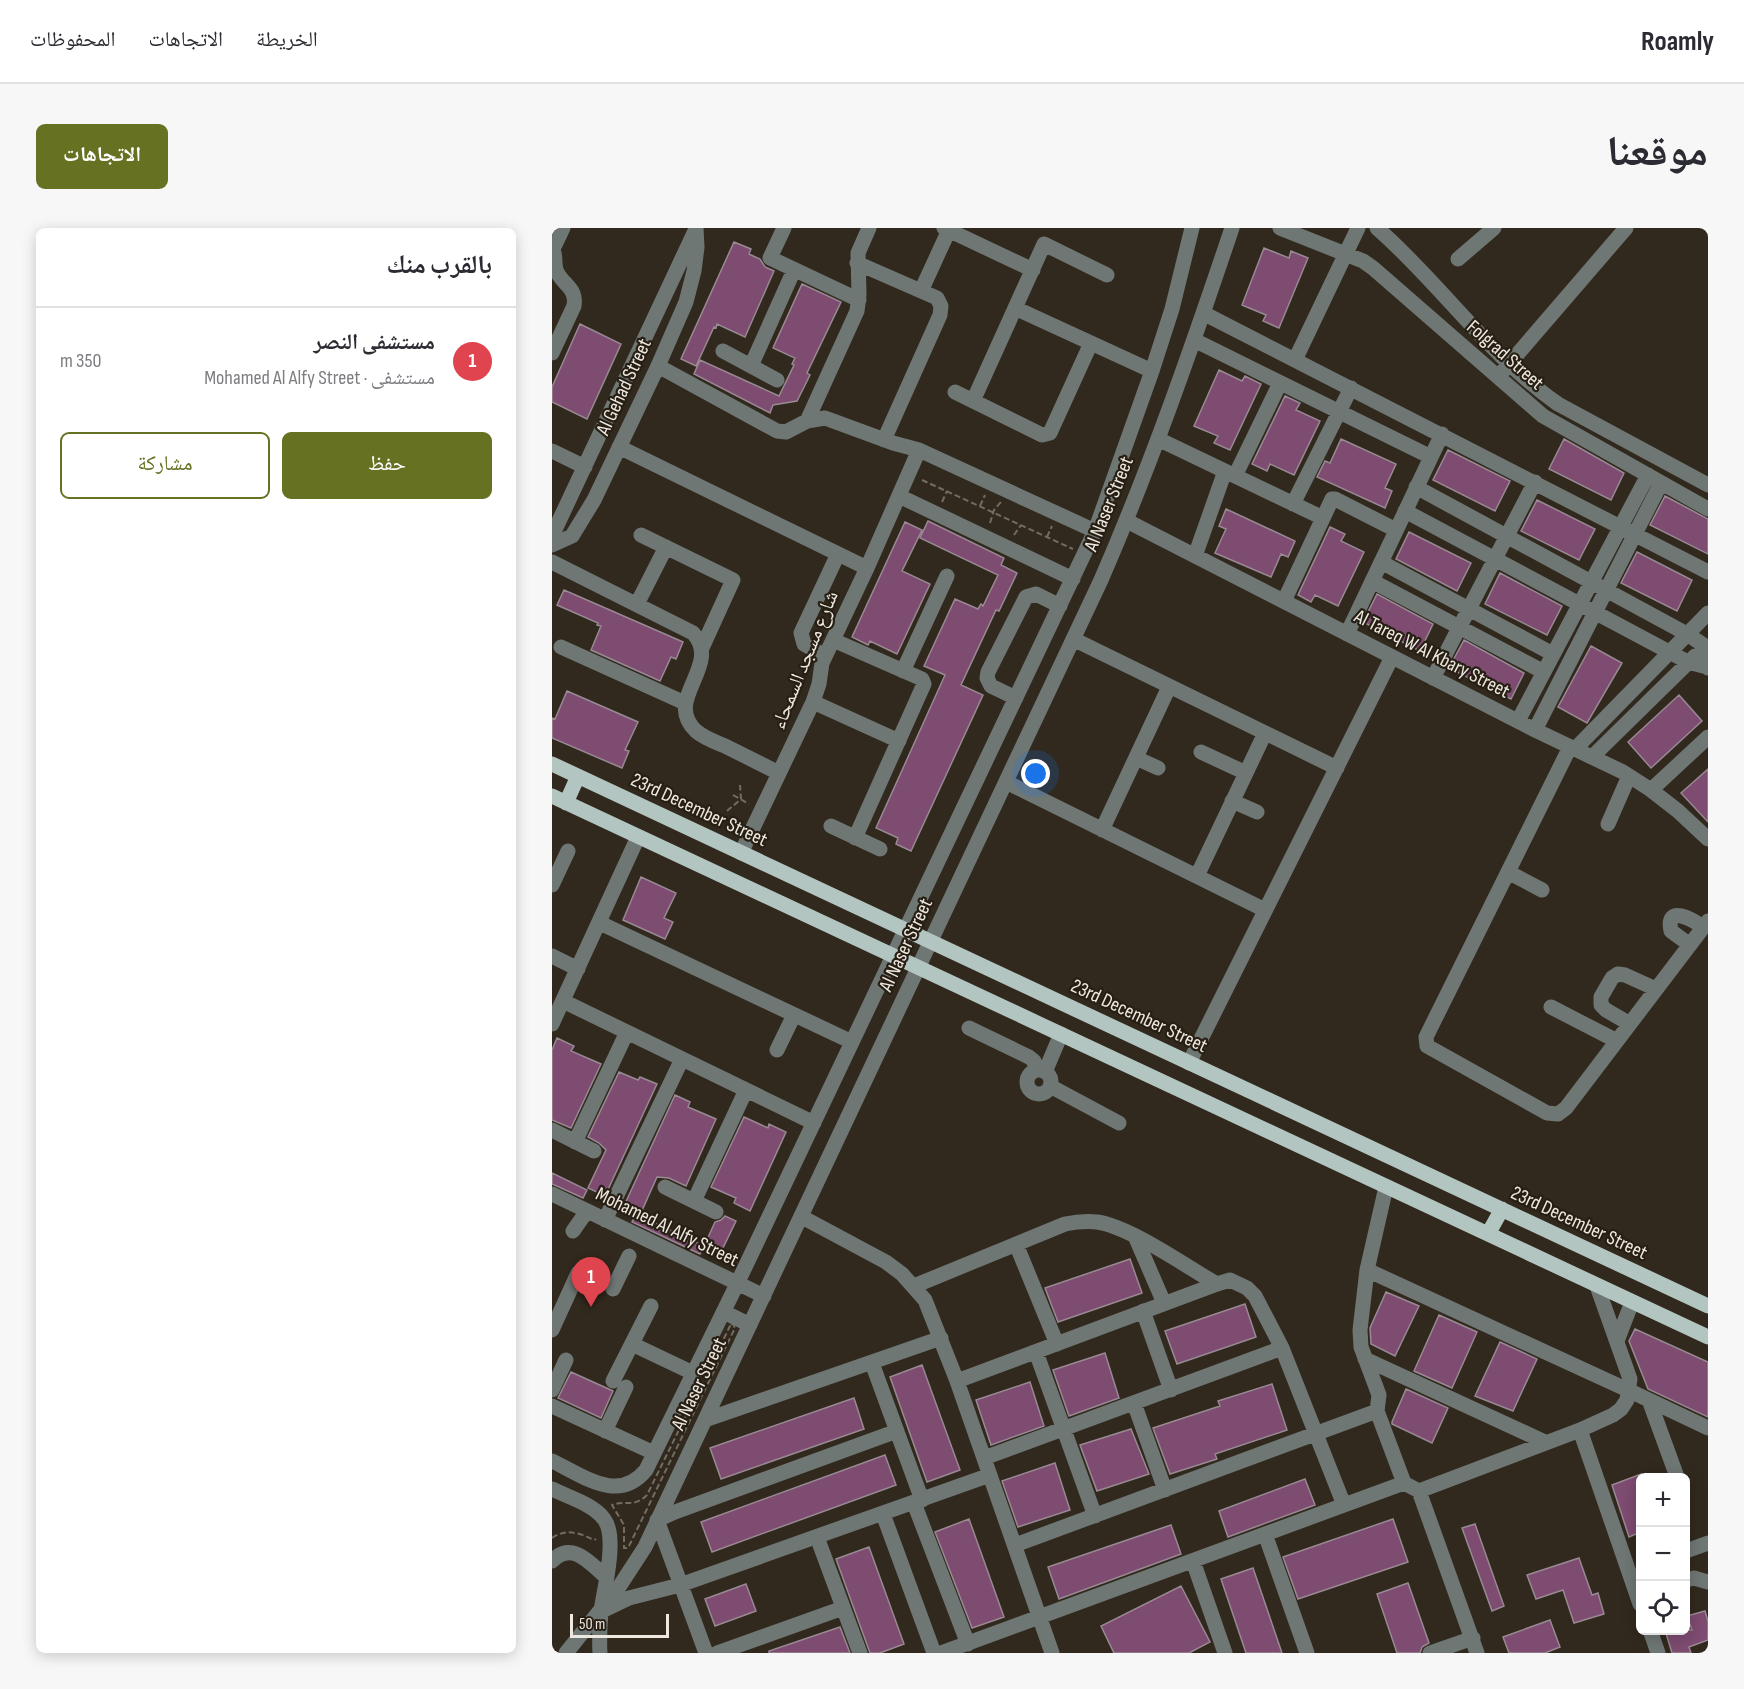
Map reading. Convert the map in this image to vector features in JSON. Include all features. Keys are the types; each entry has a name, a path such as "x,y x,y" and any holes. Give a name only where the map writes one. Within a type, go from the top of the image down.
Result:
{"main road":[{"name":"23rd December Street","path":"552,765 1708,1306"},
{"path":"578,776 559,800 1708,1337"},
{"path":"1488,1234 1502,1209"}],"street":[{"path":"552,353 575,300 571,288 557,273 552,249 563,228"},
{"name":"Al Gehad Street","path":"552,536 696,228 695,263 686,302 658,366 594,500 572,536 552,546"},
{"path":"784,228 770,258 859,300"},
{"name":"Al Naser Street","path":"552,1461 602,1485 614,1487 632,1483 646,1470 724,1312 1095,531 1172,309 1192,228"},
{"name":"Al Naser Street","path":"566,1653 601,1611 632,1568 657,1520 1073,639 1127,521 1194,340 1232,228"},
{"name":"Folgrad Street","path":"1280,228 1363,261 1385,276 1543,417 1708,509"},
{"path":"1295,360 1358,228"},
{"name":"Folgrad Street","path":"1378,228 1509,364 1542,393 1558,404 1708,485"},
{"path":"1458,259 1494,228"},
{"path":"1497,378 1626,228"},
{"path":"807,421 849,332 859,300 857,262 866,229"},
{"path":"921,291 954,230 1033,270"},
{"path":"973,401 1044,244 1107,274"},
{"path":"857,262 937,298 941,311 884,440"},
{"path":"750,366 794,270"},
{"path":"1015,308 1152,371"},
{"path":"1203,313 1708,572"},
{"path":"1194,340 1431,458"},
{"path":"955,392 1042,435 1048,434 1091,343"},
{"path":"723,351 777,380"},
{"path":"658,366 777,431 786,432 807,421 825,418 884,440 919,450 1095,531"},
{"path":"1195,556 1230,473 1280,383"},
{"path":"1293,504 1350,388"},
{"path":"1347,634 1442,434"},
{"path":"1158,439 1323,518"},
{"path":"619,447 867,568"},
{"name":"شارع مسجد السمحاء","path":"741,853 813,702 825,656 919,450"},
{"path":"552,451 585,467"},
{"path":"1518,721 1621,526 1654,479"},
{"path":"1535,730 1635,534 1654,479"},
{"path":"1433,678 1535,482"},
{"path":"1416,487 1706,645"},
{"path":"899,496 1073,579"},
{"path":"1284,602 1331,500 1335,499 1396,530"},
{"path":"1406,511 1670,651 1688,663 1707,667 1706,645"},
{"name":"Al Tareq W Al Kbary Street","path":"1127,521 1535,730 1593,756 1652,790 1706,834"},
{"path":"641,535 734,582 702,648 700,666 685,703 690,723 696,731 779,773"},
{"path":"637,604 666,547"},
{"path":"825,656 804,644 801,633 838,554"},
{"path":"552,562 687,629 698,639 702,648"},
{"path":"1381,562 1553,654"},
{"path":"903,671 947,576"},
{"path":"1372,582 1544,672"},
{"path":"1016,698 991,686 987,678 988,672 1026,597 1036,594 1060,606"},
{"path":"1690,945 1671,931 1671,922 1677,915 1706,924 1566,1108 1558,1114 1552,1114 1427,1046 1426,1037 1572,748 1708,613"},
{"path":"1073,639 1337,768"},
{"path":"833,640 922,679 924,684 855,838"},
{"path":"1593,756 1706,645"},
{"path":"561,647 685,703"},
{"path":"1189,1063 1392,657"},
{"path":"1102,830 1169,687"},
{"path":"813,702 899,741"},
{"path":"1197,876 1265,733"},
{"path":"1652,790 1708,737"},
{"path":"1201,752 1246,773"},
{"path":"1136,758 1158,768"},
{"path":"1608,824 1629,776"},
{"path":"1006,782 1265,910"},
{"path":"1232,801 1257,812"},
{"path":"831,826 880,849"},
{"path":"552,1024 638,837"},
{"path":"552,885 568,851"},
{"path":"1508,872 1542,890"},
{"path":"600,923 852,1042"},
{"path":"552,956 578,969"},
{"path":"1630,1023 1600,1005 1601,998 1612,978 1618,974 1625,975 1656,990"},
{"path":"563,1001 814,1123"},
{"path":"1551,1007 1617,1041"},
{"path":"777,1050 794,1015"},
{"path":"969,1028 1029,1057 1044,1076 1119,1123"},
{"path":"575,1142 627,1032"},
{"path":"1044,1076 1060,1034"},
{"path":"605,1220 682,1059"},
{"path":"694,1201 746,1090"},
{"path":"552,1130 594,1151"},
{"path":"665,1187 716,1212"},
{"path":"1386,1187 1367,1270 1360,1330 1361,1347 1379,1395 1377,1411 1404,1483 1419,1491 1477,1653"},
{"name":"Mohamed Al Alfy Street","path":"552,1194 764,1296"},
{"path":"573,1232 587,1211"},
{"path":"802,1217 886,1262 914,1286 925,1300 957,1381 1052,1653"},
{"path":"914,1286 1065,1224 1087,1221 1112,1226 1135,1236 1216,1284"},
{"path":"1135,1236 1164,1303"},
{"path":"1016,1244 1057,1344"},
{"path":"613,1289 629,1256"},
{"path":"1367,1270 1708,1428"},
{"path":"552,1330 578,1273"},
{"path":"957,1381 1230,1280 1247,1288 1255,1296 1282,1348 1344,1505"},
{"path":"1419,1491 1580,1430 1621,1409 1628,1400 1630,1379 1597,1286"},
{"path":"1617,1341 1632,1302"},
{"path":"605,1431 632,1344 651,1306"},
{"path":"1143,1311 1171,1390"},
{"path":"724,1312 750,1325"},
{"path":"705,1420 941,1338"},
{"path":"632,1344 693,1373"},
{"path":"984,1458 1282,1348"},
{"path":"1036,1352 1095,1516"},
{"path":"1365,1359 1545,1442"},
{"path":"552,1390 566,1360"},
{"path":"872,1363 968,1644"},
{"path":"1649,1400 1676,1473"},
{"path":"1134,1403 1165,1490"},
{"path":"552,1406 654,1453"},
{"path":"1015,1545 1377,1411"},
{"path":"1580,1430 1635,1569"},
{"path":"705,1653 657,1520 897,1431"},
{"path":"601,1611 629,1598 681,1585 990,1475"},
{"path":"942,1653 1404,1483"},
{"path":"552,1489 587,1506 604,1519 609,1528 601,1611 600,1653"},
{"path":"883,1514 934,1653"},
{"path":"1265,1534 1307,1653"},
{"path":"817,1537 860,1653"},
{"path":"1690,1550 1708,1543"},
{"path":"552,1561 564,1552 576,1553 606,1577"},
{"path":"1193,1561 1225,1653"},
{"path":"1690,1579 1708,1582"},
{"path":"717,1653 843,1608"},
{"path":"1652,1635 1658,1653"},
{"path":"1430,1653 1473,1638"}],"path":[{"path":"909,473 1084,554"},
{"path":"986,537 993,512 1000,504 1003,489"},
{"path":"740,785 741,799"},
{"path":"733,795 762,810"},
{"path":"727,811 741,799"},
{"path":"552,1538 566,1532 576,1532 594,1540 597,1533"}],"building":[{"path":"734,242 751,249 749,254 760,259 765,267 774,271 745,337 717,324 696,366 681,359"},
{"path":"1264,248 1289,258 1291,251 1308,258 1279,328 1263,321 1266,315 1242,305"},
{"path":"802,284 841,302 807,373 810,375 797,401 773,405 770,413 694,374 700,360 779,396 795,358 773,348"},
{"path":"580,324 621,344 587,419 552,402 552,387"},
{"path":"1219,370 1242,381 1245,376 1261,384 1230,450 1214,443 1218,436 1194,426"},
{"path":"1285,396 1300,403 1296,410 1320,421 1294,475 1270,464 1267,471 1252,464"},
{"path":"1341,439 1396,464 1385,488 1392,491 1385,508 1317,477 1325,461 1330,463"},
{"path":"1564,439 1624,473 1611,500 1549,469"},
{"path":"1448,450 1510,481 1495,511 1433,480"},
{"path":"1665,496 1708,519 1708,554 1650,525"},
{"path":"1537,500 1595,529 1579,560 1521,531"},
{"path":"1226,509 1295,541 1288,557 1281,554 1271,577 1215,553 1226,529 1219,526"},
{"path":"928,521 1004,558 1001,565 1017,573 999,611 996,610 961,685 983,695 911,851 896,844 898,838 876,828 945,675 924,666 955,599 978,609 981,604 983,606 998,575 920,538"},
{"path":"905,522 922,530 902,571 930,584 897,654 870,641 868,645 852,637"},
{"path":"1330,527 1345,534 1341,541 1364,552 1338,606 1315,595 1311,602 1298,595"},
{"path":"1409,532 1471,563 1457,591 1396,559"},
{"path":"1637,552 1692,580 1677,611 1621,583"},
{"path":"1500,573 1562,606 1547,635 1485,604"},
{"path":"564,590 683,642 676,659 671,657 660,681 591,650 601,626 557,605"},
{"path":"1377,594 1433,624 1420,651 1363,622"},
{"path":"1464,640 1524,673 1511,699 1449,668"},
{"path":"1591,646 1622,663 1587,723 1558,707"},
{"path":"567,691 638,722 625,750 629,751 622,768 552,738 552,718 555,719"},
{"path":"1679,695 1702,721 1651,768 1628,742"},
{"path":"1708,769 1708,822 1681,793"},
{"path":"641,877 676,893 664,918 673,922 665,939 623,920"},
{"path":"557,1038 574,1046 571,1051 601,1064 571,1128 552,1120 552,1050"},
{"path":"619,1072 638,1080 640,1077 657,1084 605,1196 588,1188 606,1150 588,1137"},
{"path":"675,1095 690,1102 688,1107 716,1119 686,1186 669,1178 657,1177 640,1215 623,1208"},
{"path":"744,1117 768,1128 769,1124 786,1132 750,1211 734,1203 736,1198 711,1187"},
{"path":"552,1173 587,1190 583,1198 552,1184"},
{"path":"636,1214 704,1246 700,1254 632,1222"},
{"path":"725,1216 736,1221 721,1252 705,1244 715,1222"},
{"path":"1130,1259 1142,1293 1058,1322 1045,1288"},
{"path":"1386,1292 1419,1306 1395,1356 1371,1344 1370,1328"},
{"path":"1245,1304 1256,1337 1177,1364 1165,1331"},
{"path":"1439,1315 1477,1332 1452,1388 1414,1371"},
{"path":"1635,1329 1708,1362 1708,1417 1648,1389 1629,1341"},
{"path":"1500,1342 1537,1359 1513,1411 1475,1396"},
{"path":"1105,1353 1119,1398 1069,1416 1053,1370"},
{"path":"922,1365 960,1470 927,1482 890,1377"},
{"path":"571,1372 613,1391 601,1418 558,1398"},
{"path":"1030,1382 1044,1426 991,1445 976,1400"},
{"path":"1272,1384 1287,1430 1215,1454 1217,1459 1170,1474 1153,1428 1220,1406 1218,1401"},
{"path":"1406,1389 1448,1408 1432,1443 1392,1424"},
{"path":"854,1398 864,1429 721,1479 710,1448"},
{"path":"1131,1429 1149,1474 1097,1491 1080,1445"},
{"path":"885,1455 896,1485 712,1552 701,1522"},
{"path":"1055,1463 1070,1510 1018,1527 1002,1481"},
{"path":"1636,1476 1636,1534 1629,1537 1612,1485"},
{"path":"1305,1479 1315,1505 1228,1537 1219,1511"},
{"path":"969,1519 1004,1617 972,1628 935,1532"},
{"path":"1393,1519 1408,1562 1298,1599 1283,1557"},
{"path":"1475,1524 1504,1606 1492,1611 1462,1528"},
{"path":"1171,1525 1181,1554 1059,1599 1048,1567"},
{"path":"869,1547 904,1644 880,1653 870,1653 836,1559"},
{"path":"1579,1558 1592,1595 1598,1593 1604,1614 1574,1623 1563,1590 1536,1599 1527,1575"},
{"path":"1253,1568 1282,1653 1246,1653 1221,1579"},
{"path":"1408,1583 1429,1643 1422,1647 1420,1653 1397,1653 1377,1594"},
{"path":"746,1584 756,1611 715,1626 705,1599"},
{"path":"1181,1586 1210,1642 1189,1653 1114,1653 1101,1626"},
{"path":"1705,1611 1708,1621 1708,1640 1689,1647 1691,1653 1672,1653 1667,1635 1690,1635 1690,1630 1692,1630 1690,1615"},
{"path":"1550,1620 1560,1647 1545,1653 1509,1653 1503,1637"},
{"path":"840,1627 850,1653 769,1653 769,1651"}],"place":[{"name":"مستشفى النصر","path":"591,1307"}]}
